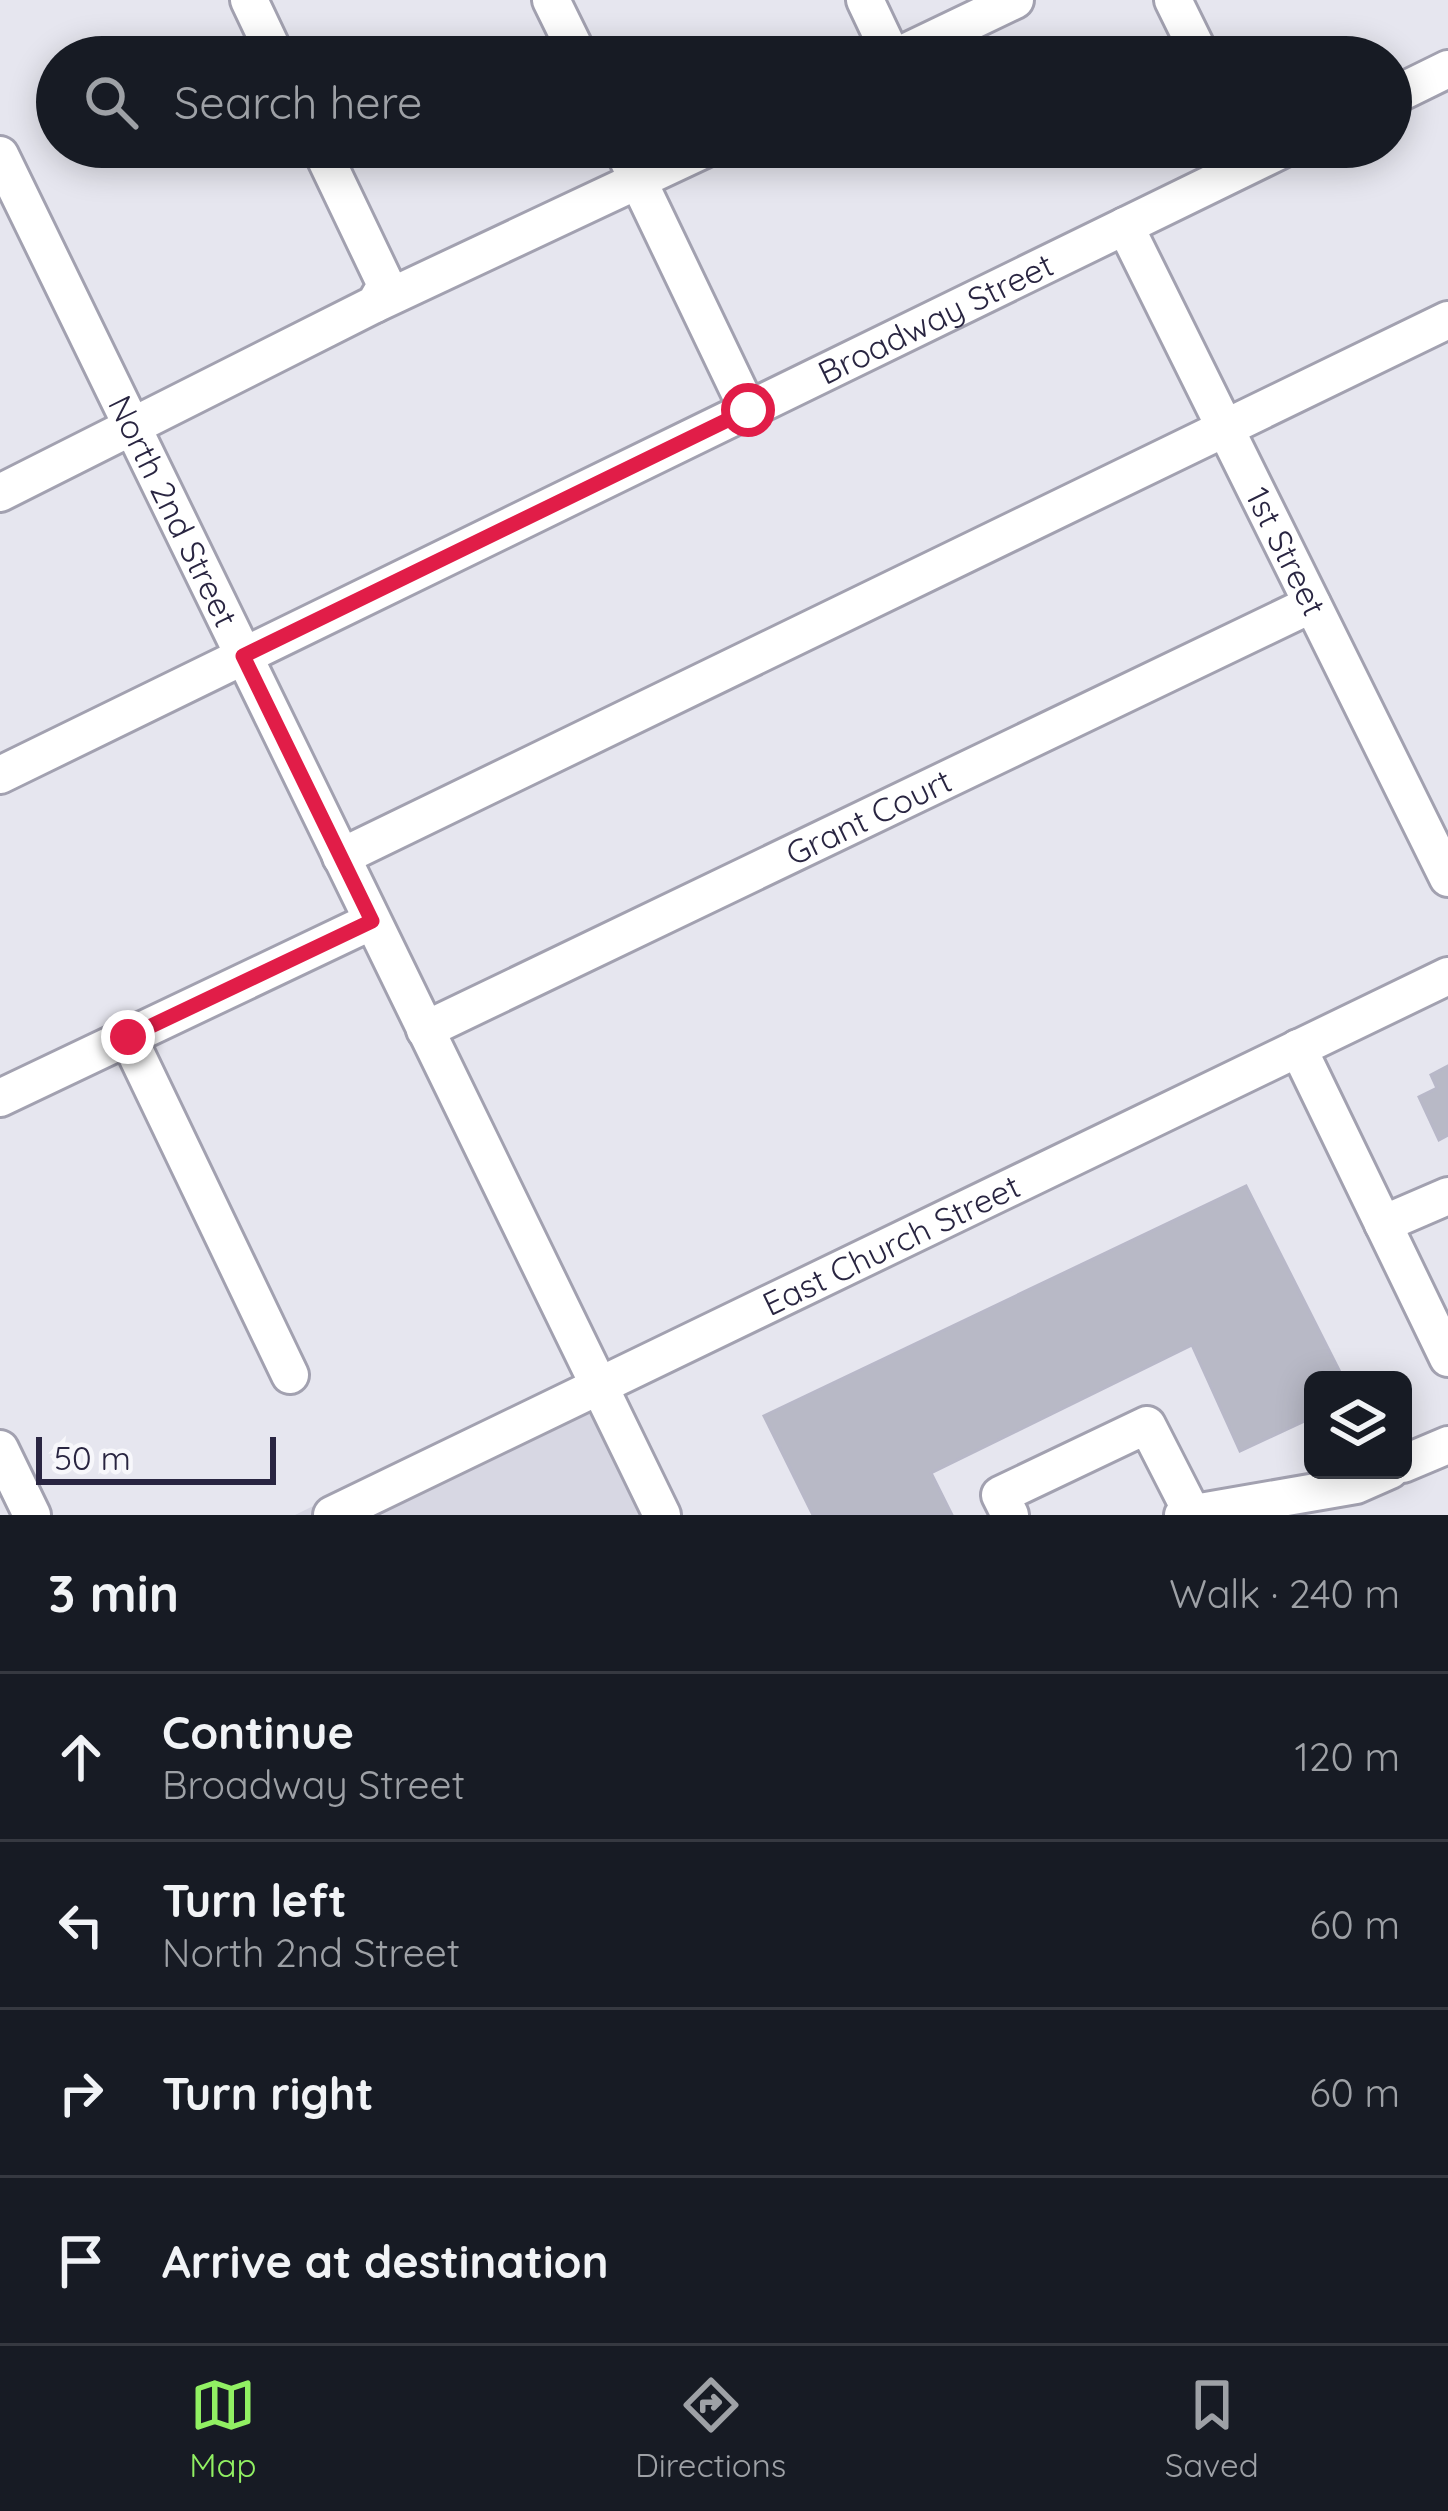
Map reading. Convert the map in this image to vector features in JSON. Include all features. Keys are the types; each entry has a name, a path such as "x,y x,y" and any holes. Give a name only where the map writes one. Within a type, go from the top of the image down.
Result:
{"street":[{"path":"249,0 266,36"},
{"path":"551,0 569,36"},
{"path":"865,0 883,36"},
{"path":"939,36 1015,0"},
{"path":"1173,0 1191,36"},
{"path":"1412,87 1448,69"},
{"name":"North 2nd Street","path":"0,155 662,1515"},
{"path":"330,168 386,285 375,304"},
{"path":"632,168 748,410"},
{"path":"0,493 375,304 665,168"},
{"name":"Broadway Street","path":"0,775 1125,226 1227,168"},
{"name":"1st Street","path":"1125,226 1448,878"},
{"path":"341,857 1448,320"},
{"name":"Grant Court","path":"425,1030 1312,604"},
{"path":"0,1098 372,921"},
{"name":"East Church Street","path":"332,1515 1448,976"},
{"path":"128,1037 290,1375"},
{"path":"1298,1048 1448,1358"},
{"path":"1383,1224 1448,1196"},
{"path":"1010,1515 1000,1495 1147,1425 1187,1513 1369,1479"},
{"path":"1412,1460 1448,1445"},
{"path":"0,1449 32,1515"}],"shaded area":[{"path":"575,1377 646,1515 295,1515"}],"building":[{"path":"1448,1066 1448,1135 1439,1140 1419,1097 1437,1088 1431,1075"},
{"path":"1246,1186 1339,1371 1304,1371 1304,1421 1240,1451 1192,1345 931,1473 952,1515 813,1515 764,1416"}],"route":[{"path":"128,1037 372,921 243,656 748,410"}]}
